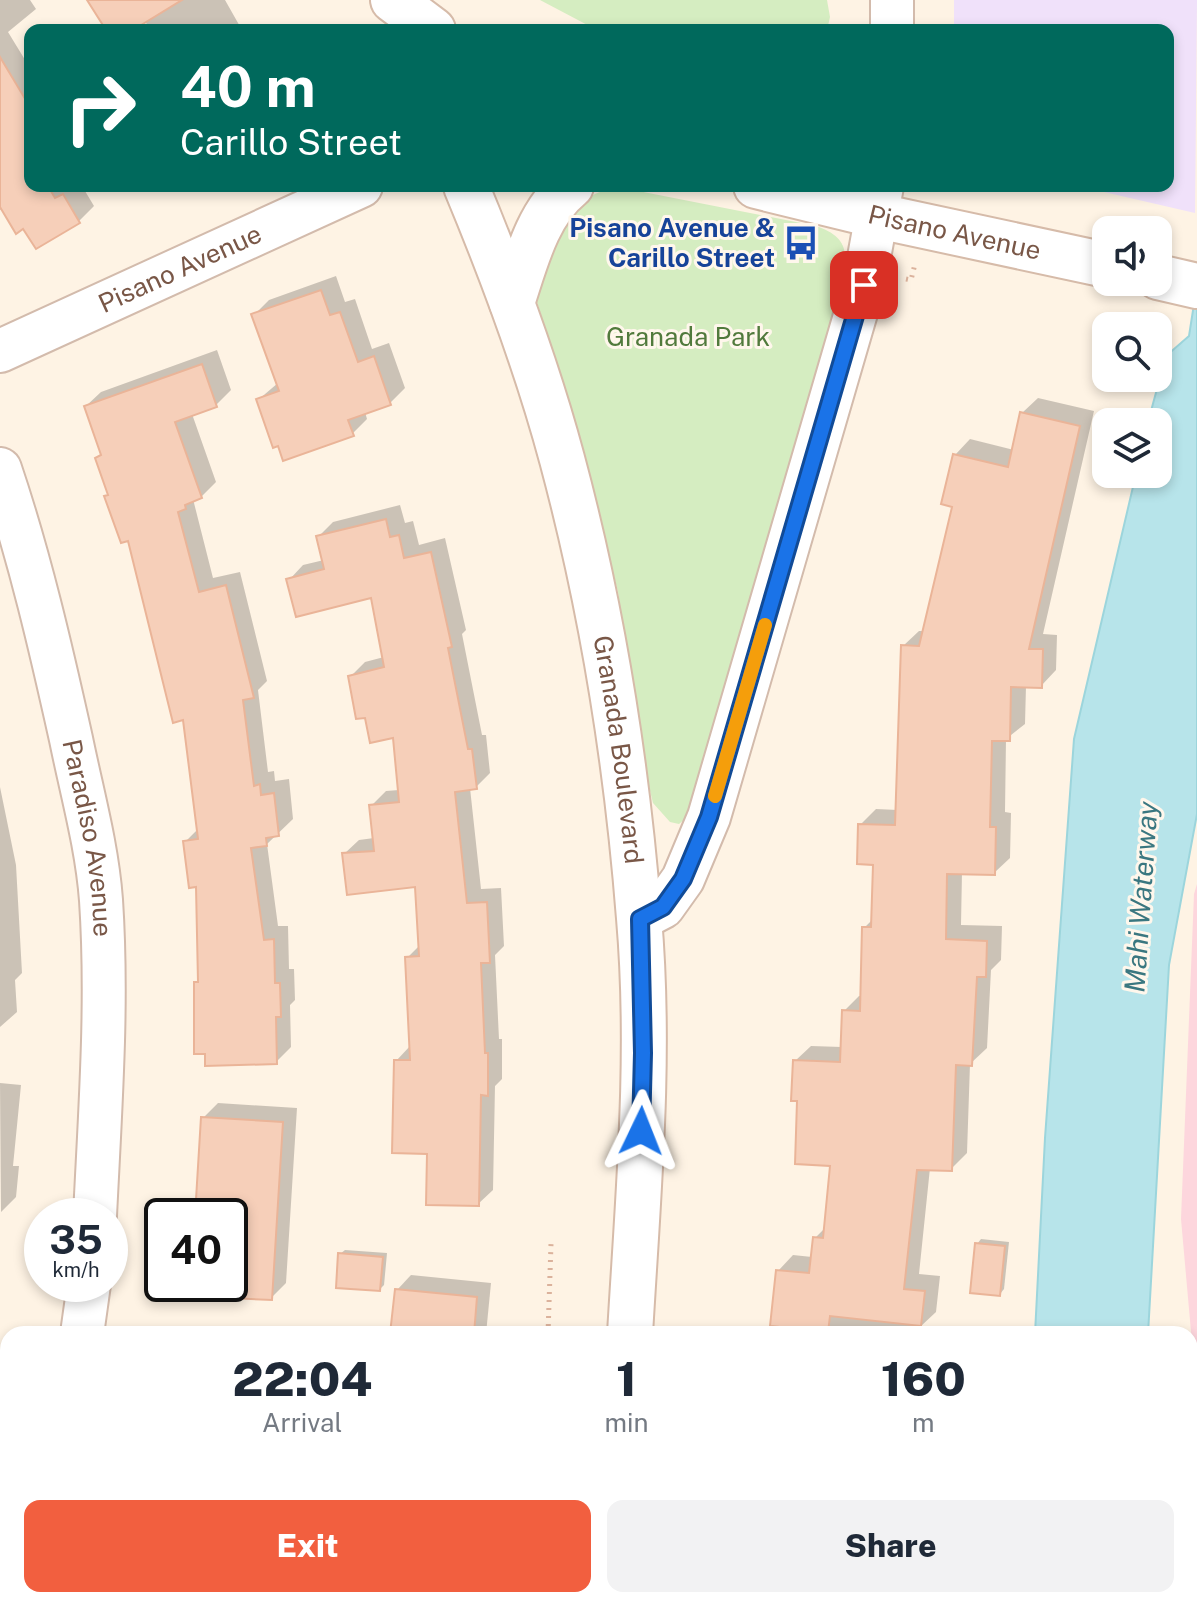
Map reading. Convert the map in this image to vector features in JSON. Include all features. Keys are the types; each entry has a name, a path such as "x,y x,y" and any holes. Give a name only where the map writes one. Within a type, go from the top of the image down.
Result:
{"street":[{"path":"371,0 384,24"},
{"path":"393,0 425,24"},
{"path":"892,0 892,24"},
{"name":"Pisano Avenue","path":"0,351 348,192"},
{"name":"Granada Boulevard","path":"468,192 512,303 562,457 598,610 627,808 640,919 643,1053 631,1326"},
{"path":"512,303 547,215 566,192"},
{"name":"Pisano Avenue","path":"806,192 880,201 1092,261"},
{"path":"640,919 663,907 683,879 709,817 864,285 880,201"},
{"path":"1172,280 1197,286"},
{"name":"Paradiso Avenue","path":"0,469 30,566 62,701 92,837 101,897 104,1001 96,1198"},
{"path":"83,1326 86,1302"}],"path":[{"path":"548,1326 551,1244"}],"shaded area":[{"path":"954,0 1197,0 1195,213 1104,192 1174,192 1174,24 954,24"},
{"path":"1197,884 1197,1326 1191,1326 1181,1219 1194,894"}],"green space":[{"path":"540,0 827,0 830,17 828,24 586,24"},
{"name":"Granada Park","path":"601,192 643,192 816,226 836,237 845,253 845,269 737,661 685,819 679,824 670,822 653,803 642,758 618,592 578,432 536,299 546,261 560,234 575,211 591,196"}],"water":[{"name":"Mahi Waterway","path":"1197,285 1197,814 1169,965 1148,1326 1035,1326 1045,1138 1074,739 1133,488 1172,488 1172,408 1152,408 1156,392 1172,392 1172,351 1189,336"}],"building":[{"path":"87,0 182,0 143,24 102,24"},
{"path":"0,57 24,97 24,192 52,192 55,198 63,194 80,223 36,249 23,229 16,234 0,207"},
{"path":"321,290 330,315 340,312 358,362 374,356 391,405 348,420 354,436 283,461 278,446 273,448 256,399 279,391 251,314"},
{"path":"202,364 217,407 175,422 202,498 185,505 186,509 178,512 199,592 226,585 254,698 243,700 254,786 260,784 261,795 274,793 279,836 266,838 267,846 251,848 264,940 274,939 275,983 280,983 281,1017 276,1017 277,1064 205,1066 205,1054 194,1054 194,982 198,982 196,887 189,888 183,841 198,839 183,720 173,723 128,541 121,543 104,496 108,495 95,458 101,455 84,406"},
{"path":"1020,412 1080,426 1029,649 1043,649 1042,688 1011,687 1010,741 992,741 990,827 996,827 995,875 947,874 946,939 987,941 986,977 977,977 972,1066 956,1065 952,1171 917,1170 904,1289 925,1291 921,1326 830,1316 829,1326 770,1326 776,1270 809,1273 813,1237 823,1238 830,1166 795,1164 797,1101 791,1101 793,1060 840,1062 842,1010 860,1011 862,927 871,927 873,865 857,864 858,824 895,825 901,645 919,646 952,507 941,504 953,454 1008,467"},
{"path":"386,519 390,537 399,535 404,558 431,552 452,647 448,648 468,749 472,749 477,789 455,792 467,903 487,902 490,963 481,963 488,1096 481,1095 479,1206 426,1205 427,1154 392,1153 394,1060 410,1060 405,957 419,956 415,887 347,895 342,853 374,851 369,805 399,802 393,738 370,743 365,718 356,719 348,676 384,667 371,598 296,617 286,579 324,569 316,536"},
{"path":"201,1117 283,1122 272,1300 248,1299 248,1198 196,1198"},
{"path":"975,1243 1005,1246 1000,1296 970,1293"},
{"path":"338,1253 383,1257 380,1291 336,1288"},
{"path":"395,1289 477,1297 475,1326 391,1326"}],"slow traffic":[{"path":"715,796 765,625"}],"place":[{"name":"Pisano Avenue & Carillo Street","path":"801,243"}],"route":[{"path":"641,1131 640,919 663,907 683,879 709,817 864,285"}]}
